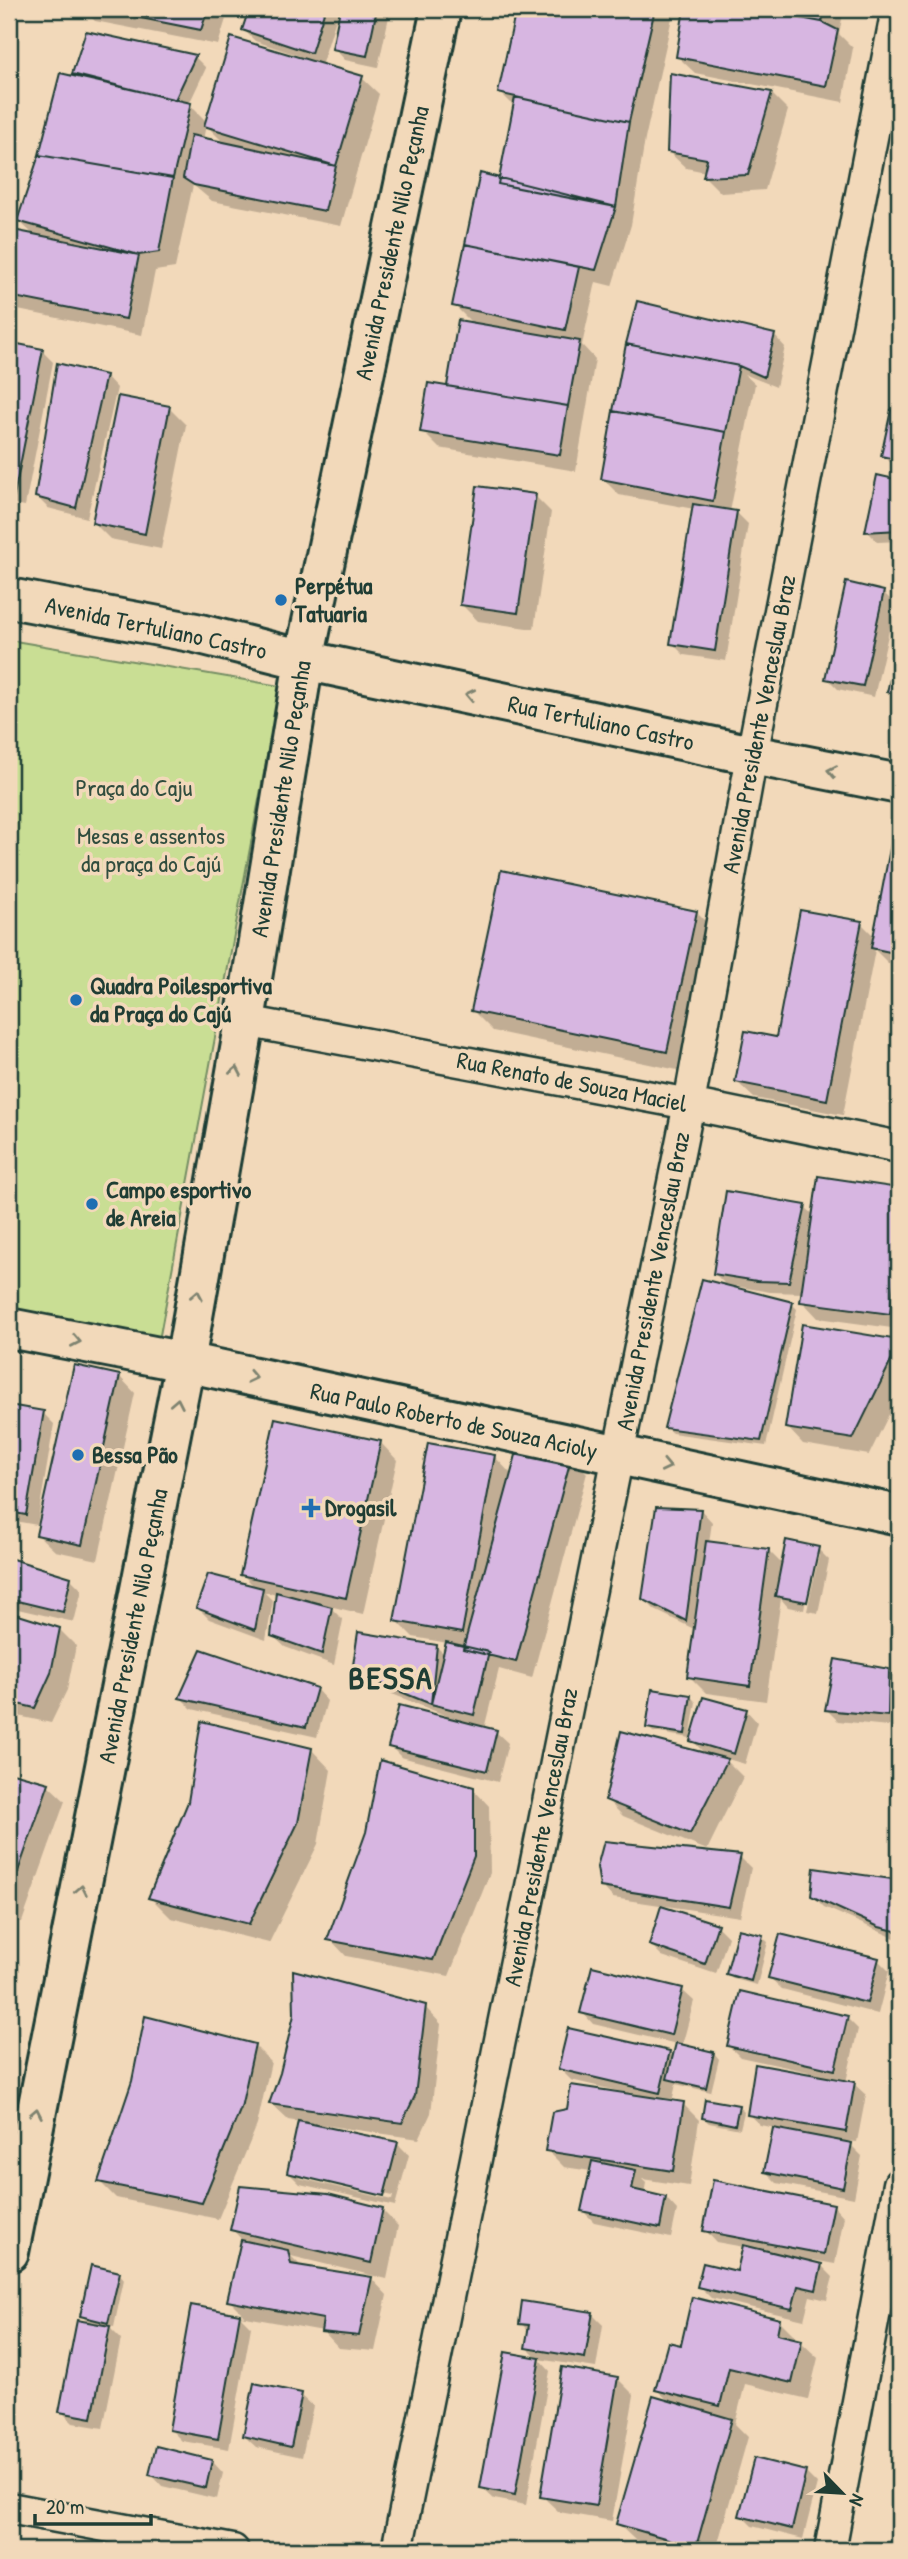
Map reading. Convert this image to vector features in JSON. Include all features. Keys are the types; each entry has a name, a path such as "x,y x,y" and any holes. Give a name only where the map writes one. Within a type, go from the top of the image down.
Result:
{"main road":[{"name":"Avenida Presidente Nilo Peçanha","path":"9,2252 186,1362 304,660 441,9"},
{"name":"Avenida Tertuliano Castro","path":"9,598 196,633 304,660"},
{"name":"Rua Tertuliano Castro","path":"304,660 752,755 899,783"},
{"name":"Rua Paulo Roberto de Souza Acioly","path":"9,1328 186,1362 899,1515"}],"street":[{"name":"Avenida Presidente Venceslau Braz","path":"397,2550 689,1104 752,755 897,9"},
{"name":"Rua Renato de Souza Maciel","path":"245,1021 689,1104 899,1147"},
{"path":"830,2550 899,2184"},
{"path":"9,2508 233,2550"}],"green space":[{"name":"Praça do Caju","path":"9,640 280,686 158,1346 9,1315"}],"building":[{"path":"96,9 208,9 201,30"},
{"path":"249,9 325,9 311,53 242,30"},
{"path":"340,9 377,9 367,56 332,49"},
{"path":"516,9 655,9 629,122 498,93"},
{"path":"684,9 753,9 822,22 838,30 826,86 676,57"},
{"path":"753,9 825,9 822,22"},
{"path":"86,31 196,55 175,100 72,74"},
{"path":"231,37 363,76 336,166 204,126"},
{"path":"60,73 191,103 173,178 39,155"},
{"path":"670,73 772,92 748,175 703,177 707,159 667,152"},
{"path":"515,97 629,122 616,207 498,184"},
{"path":"191,135 336,166 325,211 194,185 183,178"},
{"path":"39,155 173,178 159,252 139,255 17,221"},
{"path":"480,173 616,207 596,270 465,244"},
{"path":"13,230 139,255 126,319 9,296 9,251"},
{"path":"465,244 579,267 565,330 452,306"},
{"path":"637,301 775,334 764,377 739,366 626,344"},
{"path":"458,320 580,341 568,406 447,386"},
{"path":"13,343 43,349 14,496 9,495 9,368"},
{"path":"626,344 739,366 726,432 613,411"},
{"path":"57,363 106,375 76,508 35,497"},
{"path":"428,383 568,406 560,455 420,432"},
{"path":"118,396 170,406 145,534 92,523"},
{"path":"891,410 899,412 899,460 881,456"},
{"path":"613,411 726,432 713,501 601,479"},
{"path":"877,475 899,480 899,530 865,532"},
{"path":"477,486 536,494 518,613 460,605"},
{"path":"693,504 737,511 715,651 670,644"},
{"path":"846,582 884,591 863,686 825,679"},
{"path":"899,640 899,695 887,692"},
{"path":"896,817 899,818 899,954 871,948"},
{"path":"501,870 697,911 667,1052 471,1011"},
{"path":"800,910 862,921 827,1100 735,1082 745,1031 776,1037"},
{"path":"818,1176 899,1188 899,1246 890,1314 800,1302"},
{"path":"726,1191 806,1205 789,1282 757,1281 713,1274"},
{"path":"702,1279 793,1302 761,1441 664,1428"},
{"path":"802,1324 899,1340 899,1345 853,1439 785,1428"},
{"name":"Bessa Pão","path":"74,1365 120,1375 82,1545 36,1535"},
{"path":"9,1405 44,1411 26,1515 9,1512"},
{"name":"Drogasil","path":"275,1418 381,1441 346,1598 240,1575"},
{"path":"428,1443 495,1455 462,1633 394,1621"},
{"path":"516,1455 572,1455 516,1662 463,1649"},
{"path":"656,1507 701,1509 686,1621 642,1599"},
{"path":"786,1540 819,1547 807,1602 775,1596"},
{"path":"706,1541 769,1549 750,1686 687,1677"},
{"path":"9,1558 71,1577 63,1612 9,1599"},
{"path":"208,1574 263,1588 255,1630 196,1608"},
{"path":"276,1592 332,1607 322,1654 271,1636"},
{"path":"9,1612 60,1628 51,1673 35,1708 9,1702"},
{"path":"358,1632 437,1645 431,1704 352,1672"},
{"path":"446,1642 489,1652 474,1715 431,1704"},
{"path":"201,1649 317,1688 306,1727 179,1698"},
{"path":"899,1655 899,1697 891,1695"},
{"path":"835,1659 889,1669 888,1716 825,1710"},
{"path":"652,1689 691,1695 685,1734 646,1728"},
{"path":"703,1697 747,1709 734,1754 690,1741"},
{"path":"399,1705 497,1730 487,1771 388,1747"},
{"path":"201,1721 312,1748 298,1823 249,1924 148,1898 188,1802"},
{"path":"621,1731 728,1759 690,1834 605,1800"},
{"path":"380,1760 474,1787 474,1856 433,1960 327,1940 366,1832"},
{"path":"9,1772 49,1783 9,1897"},
{"path":"604,1841 741,1855 729,1907 600,1887 597,1867"},
{"path":"814,1868 899,1880 899,1932 879,1927 811,1896"},
{"path":"661,1906 718,1924 705,1964 649,1945"},
{"path":"738,1929 763,1935 751,1981 726,1974"},
{"path":"780,1934 879,1958 867,2003 768,1978"},
{"path":"592,1966 683,1988 671,2035 580,2013"},
{"path":"293,1970 426,2005 415,2096 402,2123 269,2104 280,2073 294,2015"},
{"path":"740,1991 848,2016 835,2070 727,2046"},
{"path":"145,2016 255,2044 241,2108 202,2203 98,2182 132,2081"},
{"path":"568,2028 670,2051 660,2093 558,2069"},
{"path":"676,2043 714,2052 706,2088 667,2079"},
{"path":"755,2064 855,2082 846,2132 747,2115"},
{"path":"571,2085 684,2102 673,2171 545,2151 552,2112 567,2109"},
{"path":"705,2099 739,2105 735,2125 702,2118"},
{"path":"298,2121 398,2142 384,2196 287,2173"},
{"path":"773,2128 852,2143 843,2188 764,2172"},
{"path":"592,2161 636,2170 632,2189 666,2197 660,2228 581,2211"},
{"path":"713,2180 834,2204 824,2254 703,2231"},
{"path":"240,2186 328,2194 383,2208 371,2263 230,2230"},
{"path":"241,2240 288,2250 291,2264 372,2277 359,2336 321,2332 323,2319 227,2301"},
{"path":"743,2245 822,2264 816,2290 798,2286 792,2309 697,2287 703,2263 737,2271"},
{"path":"91,2265 120,2272 108,2323 80,2316"},
{"path":"692,2297 780,2319 777,2334 802,2340 792,2383 729,2368 720,2406 655,2390 668,2342 681,2345"},
{"path":"522,2301 593,2312 585,2358 525,2348 529,2325 519,2324"},
{"path":"191,2305 240,2314 218,2439 169,2430"},
{"path":"77,2320 110,2326 92,2418 59,2412"},
{"path":"505,2352 540,2358 515,2495 480,2488"},
{"path":"562,2367 618,2377 596,2506 540,2497"},
{"path":"254,2383 302,2393 291,2447 243,2436"},
{"path":"653,2396 732,2419 696,2547 616,2524"},
{"path":"156,2446 212,2460 206,2488 149,2475"},
{"path":"754,2458 806,2471 792,2529 739,2516"}],"place":[{"name":"Perpétua Tatuaria","path":"281,600"},
{"name":"Quadra Poilesportiva da Praça do Cajú","path":"76,1000"},
{"name":"Campo esportivo de Areia","path":"92,1204"},
{"name":"Bessa Pão","path":"78,1455"},
{"name":"Drogasil","path":"311,1508"}],"district":[{"name":"BESSA","path":"391,1678"}],"park label":[{"name":"Mesas e assentos da praça do Cajú","path":"151,850"}]}
